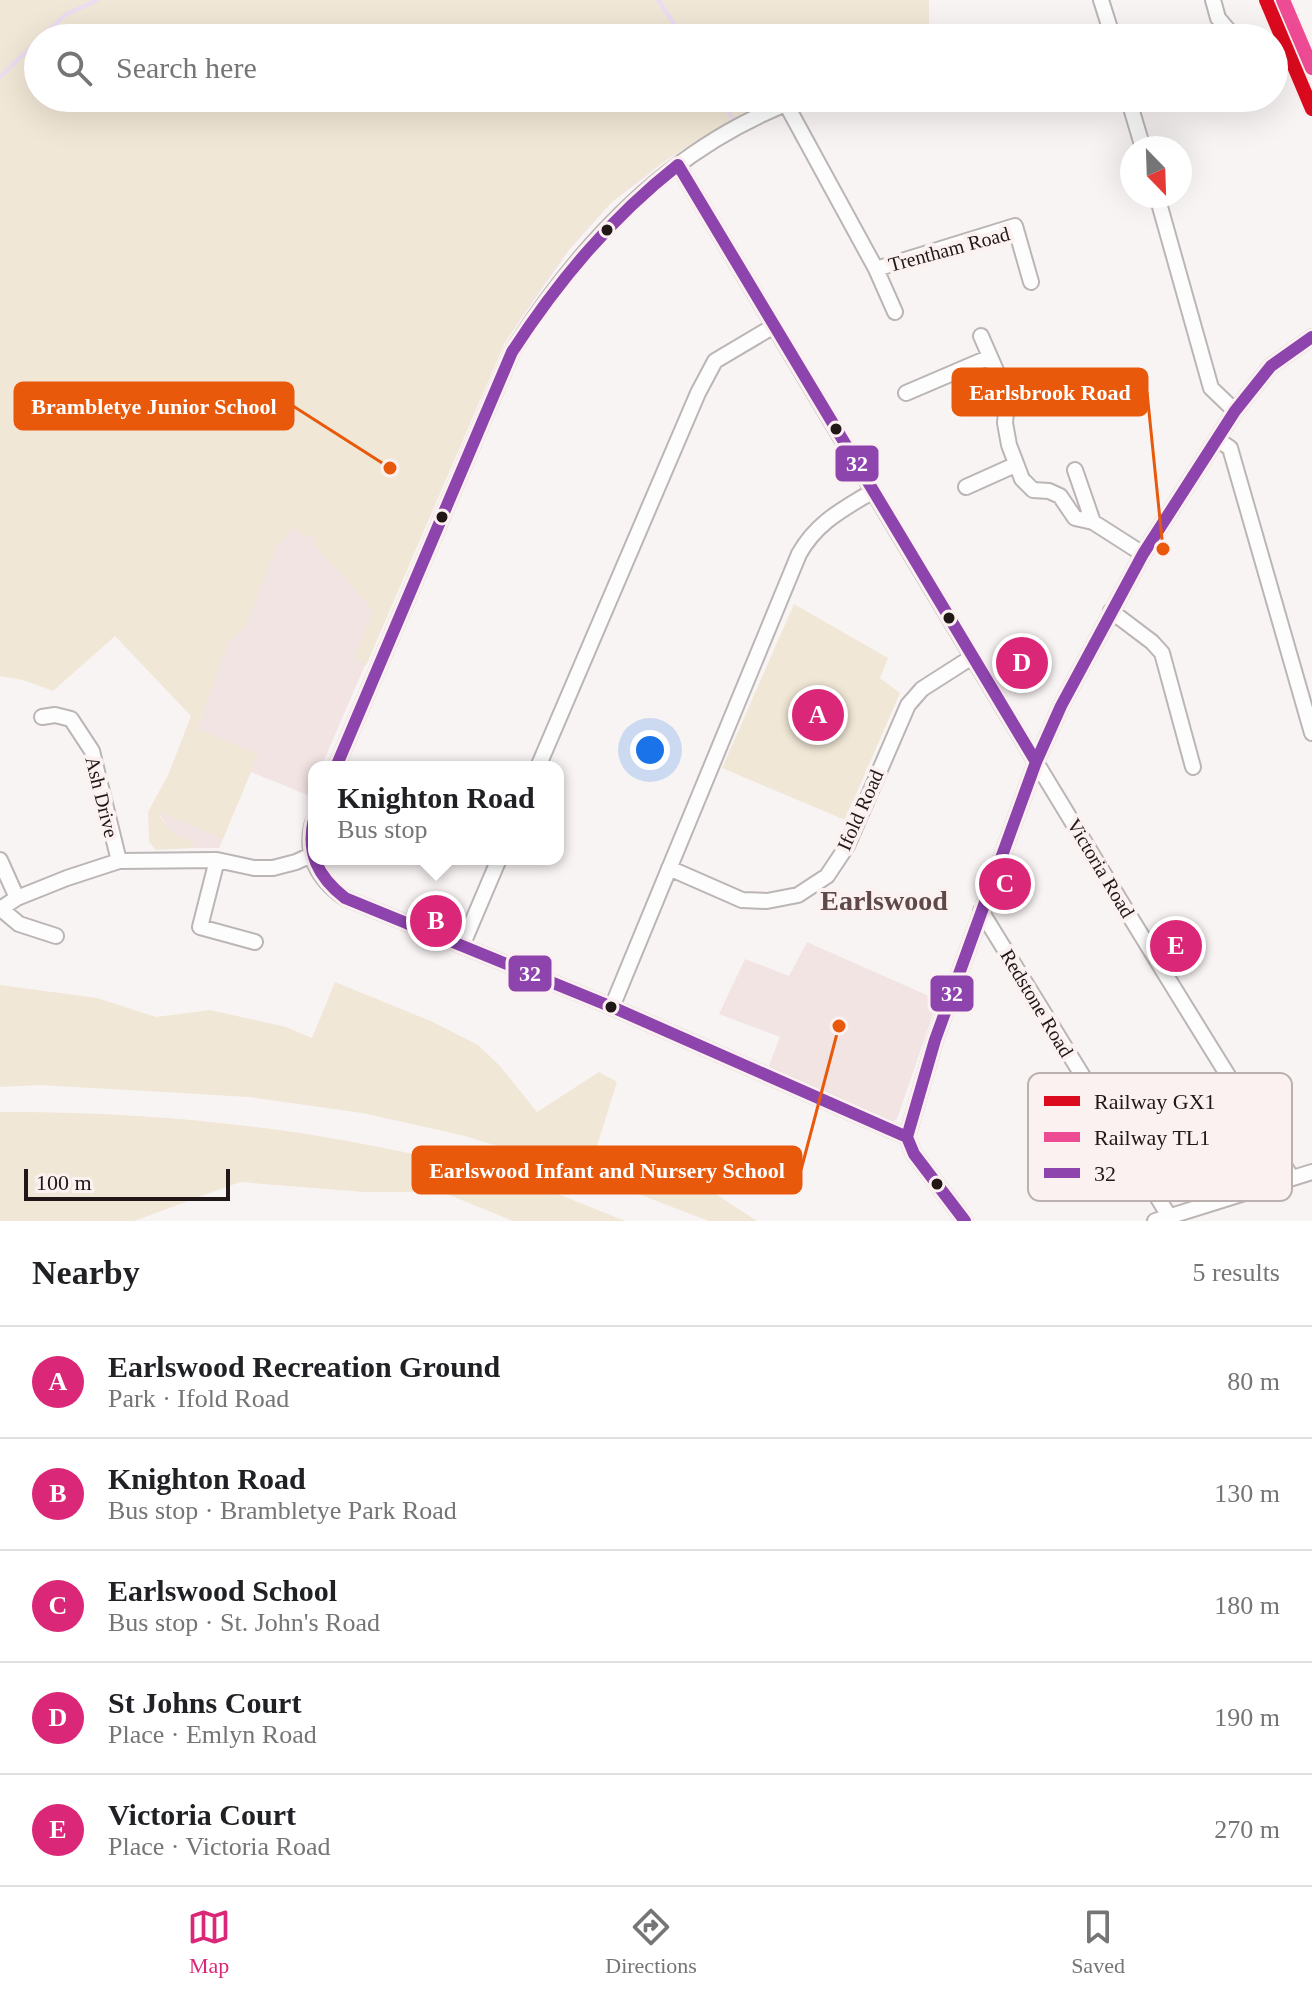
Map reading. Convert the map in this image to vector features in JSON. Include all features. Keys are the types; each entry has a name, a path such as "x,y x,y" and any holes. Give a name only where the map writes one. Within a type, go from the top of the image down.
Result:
{"street":[{"path":"1101,0 1109,24"},
{"path":"1213,0 1223,24"},
{"path":"339,761 512,352 534,317 584,251 633,201 678,165 746,122 768,112"},
{"name":"Trentham Road","path":"791,112 843,204 895,312"},
{"path":"1132,112 1139,136"},
{"name":"Victoria Road","path":"678,165 972,657 1226,1073"},
{"path":"1160,208 1211,388 1235,411"},
{"name":"Trentham Road","path":"876,269 1015,226 1031,282"},
{"path":"541,761 703,383 715,361 774,326"},
{"path":"981,336 1007,402 1005,423 1015,465 1022,479 1033,490 1049,491 1060,496 1075,518 1093,522 1143,554"},
{"path":"965,1221 914,1154 907,1137 935,1040 1036,762 1072,684 1143,554 1235,411 1271,366 1312,337"},
{"path":"906,393 990,357"},
{"path":"1218,440 1230,448 1312,733"},
{"path":"966,487 1015,465"},
{"path":"1075,470 1093,522"},
{"path":"612,1007 799,554 811,533 873,491"},
{"path":"1111,611 1162,653 1193,767"},
{"name":"Ifold Road","path":"669,868 742,900 767,901 798,895 827,876 847,846 908,705 922,689 972,657"},
{"name":"Ash Drive","path":"42,717 55,715 71,719 92,751 119,861"},
{"path":"56,936 19,924 1,909 17,898 119,861 217,860 254,868 273,868 308,856"},
{"path":"0,860 17,898"},
{"path":"217,860 200,927 255,942"},
{"path":"315,865 320,876 345,898 612,1007 907,1137"},
{"path":"462,946 496,865"},
{"name":"Redstone Road","path":"981,911 1076,1073"},
{"path":"1292,1178 1312,1172"},
{"name":"Redstone Road","path":"1151,1201 1162,1219"},
{"path":"1162,1219 1219,1201"}],"shaded area":[{"path":"0,0 929,0 929,24 24,24 24,112 746,112 688,146 630,187 596,217 554,269 505,342 366,666 354,658 373,610 314,544 315,539 292,529 277,546 246,626 229,641 197,729 258,754 223,839 161,812 159,815 173,833 192,842 194,848 156,850 149,842 148,812 169,773 191,716 115,636 53,691 23,680 0,676"},
{"path":"670,158 612,202 569,250 505,342 324,761 308,761 308,795 251,772 219,848 194,848 192,842 173,833 159,814 197,729 229,641 246,625 277,546 308,509 375,361"},
{"path":"794,604 888,658 880,678 900,693 845,820 722,768"},
{"path":"807,942 938,1000 897,1119 888,1124 767,1071 780,1037 719,1014 745,959 789,976"},
{"path":"335,982 433,1022 478,1045 500,1066 537,1112 599,1072 617,1082 597,1146 708,1189 757,1221 709,1221 580,1172 465,1136 362,1113 249,1097 40,1085 0,1087 0,985 97,998 156,1017 210,1010 286,1027 312,1038"},
{"path":"0,1112 207,1121 345,1140 413,1154 546,1190 626,1221 513,1221 442,1192 364,1192 240,1182 134,1221 0,1221"}],"waterway":[{"path":"55,24 65,15 97,0"},
{"path":"658,0 674,24"},
{"path":"0,77 24,54"},
{"path":"729,112 733,120"}],"rail line":[{"name":"GX1","path":"1266,0 1276,24"},
{"name":"TL1","path":"1283,0 1312,68"},
{"name":"GX1","path":"1288,52 1312,109"}],"transit line":[{"name":"32","path":"678,165 1036,762"},
{"name":"32","path":"339,761 512,352 548,300 608,228 678,165"},
{"name":"32","path":"965,1221 914,1154 907,1137 935,1040 1036,762 1061,706 1143,554 1235,411 1271,366 1312,337"},
{"name":"32","path":"317,865 328,882 345,898 612,1007 907,1137"}],"place":[{"name":"Brambletye Junior School","path":"390,468"},
{"name":"Earlsbrook Road","path":"1163,549"},
{"name":"St Johns Court","path":"1022,663"},
{"name":"Earlswood Recreation Ground","path":"818,715"},
{"name":"Earlswood School","path":"1005,884"},
{"name":"Knighton Road","path":"436,921"},
{"name":"Victoria Court","path":"1176,946"},
{"name":"Earlswood Infant and Nursery School","path":"839,1026"}],"district":[{"name":"Earlswood","path":"884,900"}]}
